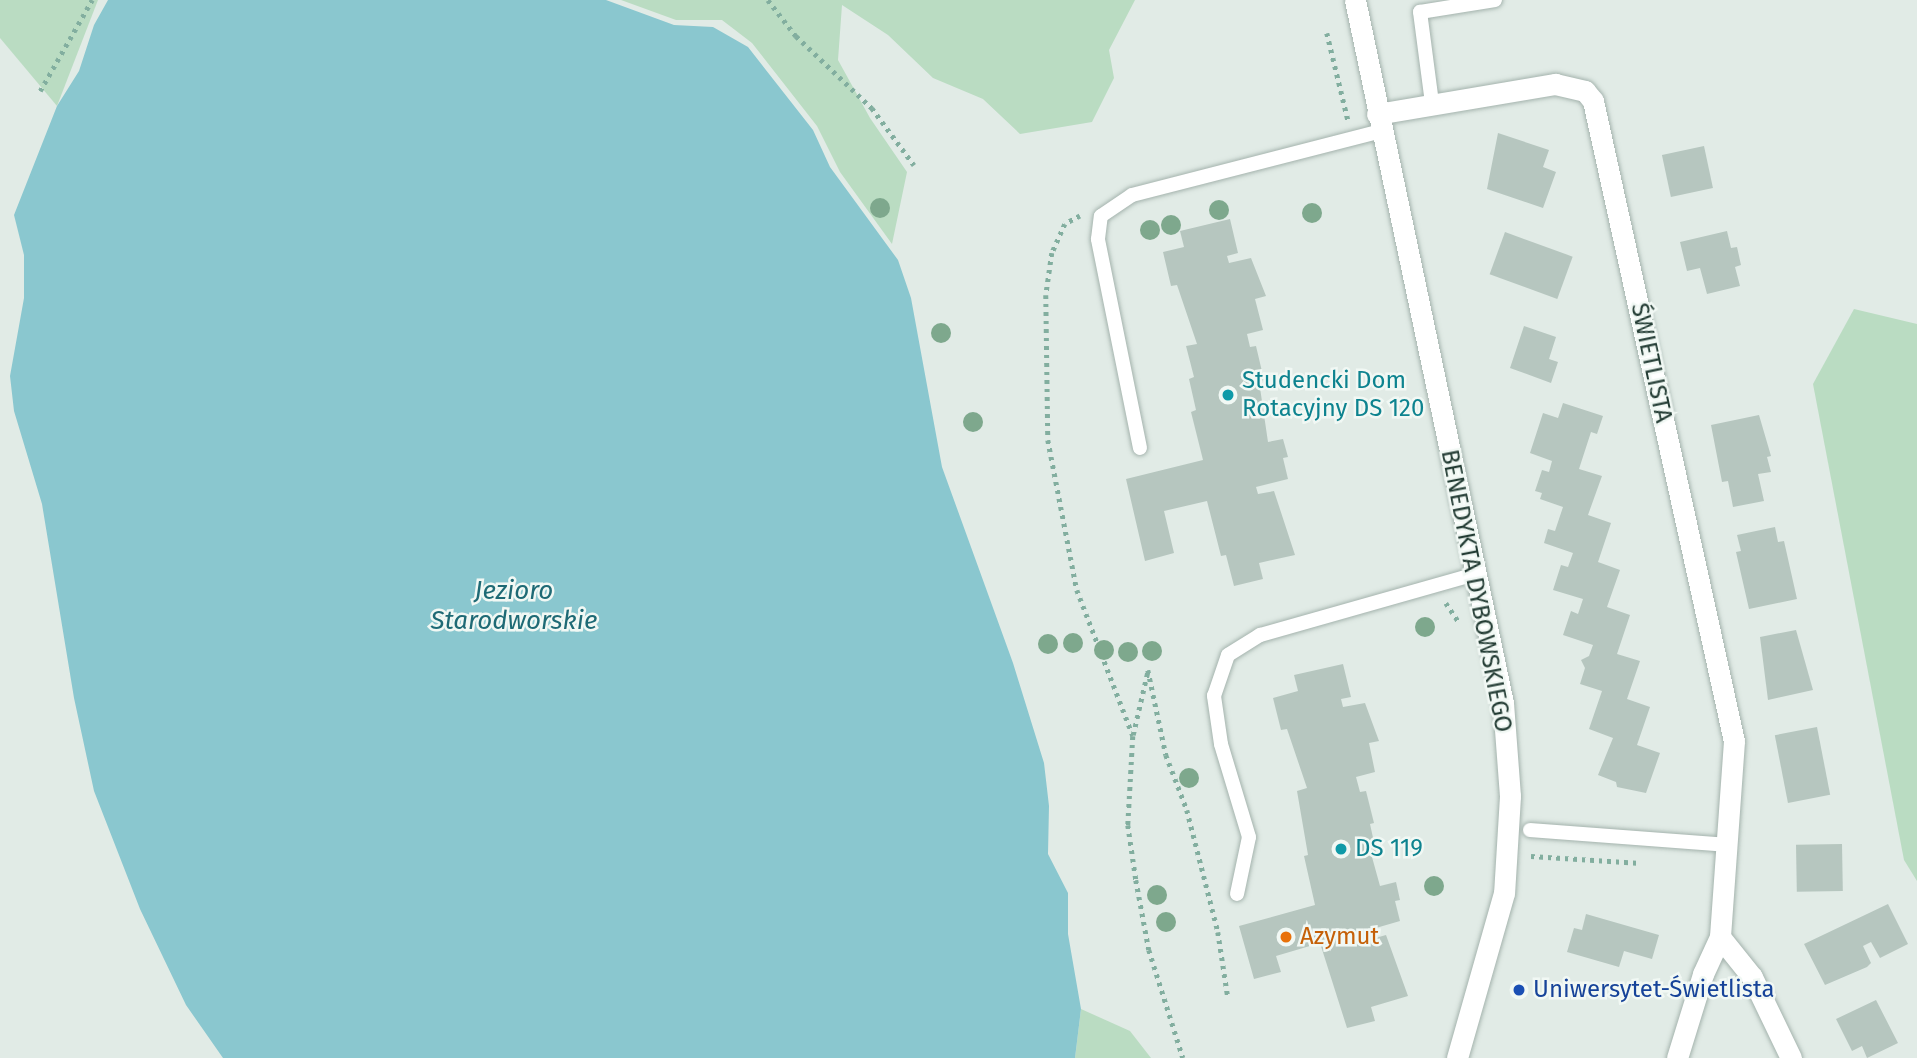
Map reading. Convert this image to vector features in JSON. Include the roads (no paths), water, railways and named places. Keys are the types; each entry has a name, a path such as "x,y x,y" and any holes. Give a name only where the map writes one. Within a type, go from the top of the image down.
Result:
{"street":[{"name":"BENEDYKTA DYBOWSKIEGO","path":"1354,0 1503,703 1509,830 1504,893 1457,1058"},
{"name":"ŚWIETLISTA","path":"1379,122 1432,103 1555,84 1585,91 1593,101 1734,741 1720,937 1703,974 1677,1058"},
{"path":"1720,937 1752,977 1791,1058"}],"lane":[{"path":"1432,103 1420,12 1495,0"},
{"path":"1140,448 1098,239 1101,216 1132,195 1344,141 1379,122"},
{"path":"1237,894 1249,837 1221,744 1214,696 1228,655 1260,635 1435,588 1475,574"},
{"path":"1530,831 1728,845"}],"water":[{"name":"Jezioro Starodworskie","path":"108,0 606,0 674,25 713,27 748,47 813,130 830,167 898,260 911,298 942,467 1013,663 1044,763 1049,806 1048,854 1068,893 1068,934 1081,1009 1075,1058 223,1058 186,1005 140,909 94,791 74,698 42,504 14,411 10,376 24,298 24,255 14,215 57,106 79,71 94,25"}],"place":[{"name":"Studencki Dom Rotacyjny DS 120","path":"1228,395"},
{"name":"DS 119","path":"1341,849"},
{"name":"Azymut","path":"1286,937"},
{"name":"Uniwersytet-Świetlista","path":"1519,990"}]}
